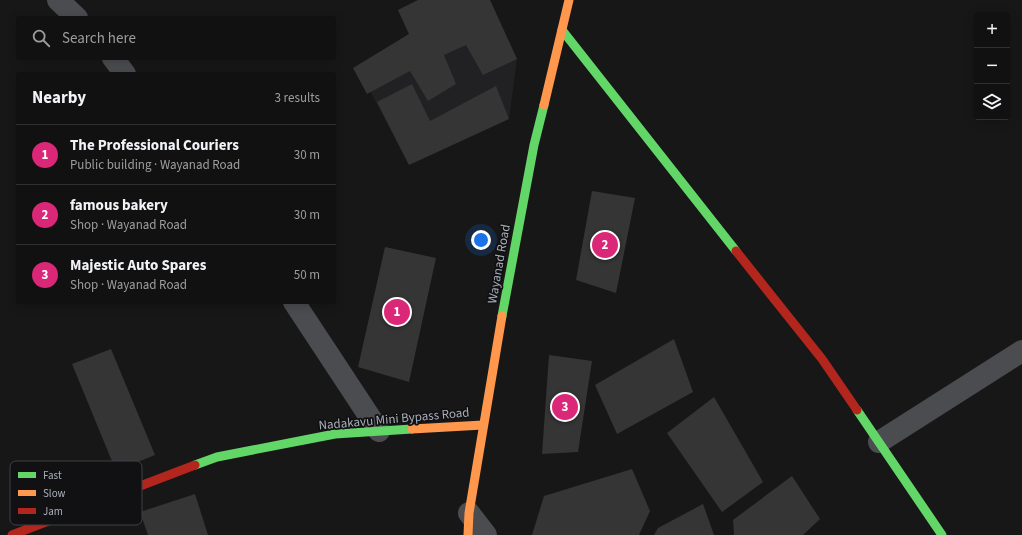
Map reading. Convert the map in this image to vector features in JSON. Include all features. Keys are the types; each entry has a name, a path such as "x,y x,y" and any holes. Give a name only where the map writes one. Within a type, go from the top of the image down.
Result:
{"street":[{"path":"58,0 75,16"},
{"name":"Wayanad Road","path":"468,535 469,513 483,425 534,145 569,0"},
{"path":"562,30 822,359 942,535"},
{"path":"114,60 124,72"},
{"path":"295,304 379,431"},
{"path":"879,442 1022,351"},
{"name":"Nadakavu Mini Bypass Road","path":"142,486 217,457 335,434 483,425"},
{"path":"469,513 486,535"},
{"name":"Nadakavu Mini Bypass Road","path":"12,535 38,525"}],"shaded area":[{"path":"418,0 490,0 517,59 509,119 409,165 357,66 409,34 398,10"}],"building":[{"path":"418,0 490,0 517,59 483,75 466,45 444,55 456,84 428,101 410,71 367,94 353,68 409,34 398,10"},
{"path":"412,84 430,121 496,86 509,119 409,165 377,102"},
{"path":"592,191 635,198 616,293 576,280"},
{"path":"385,247 436,258 409,382 358,367"},
{"path":"674,339 693,392 617,434 595,385"},
{"path":"111,349 155,455 140,461 112,461 72,364"},
{"path":"549,355 592,361 578,452 542,454"},
{"path":"714,397 763,482 722,512 667,433"},
{"path":"632,469 650,511 639,535 532,535 544,496"},
{"path":"792,476 820,519 803,535 734,535 733,520"},
{"path":"195,494 208,535 148,535 142,518 142,511"},
{"path":"703,504 714,535 654,535 658,528"}],"traffic: fast":[{"path":"562,30 736,251"},
{"path":"502,316 534,145 544,105"},
{"path":"857,410 942,535"},
{"path":"195,465 217,457 335,434 412,429"}],"traffic: slow":[{"path":"544,105 569,0"},
{"path":"468,535 469,513 502,316"},
{"path":"412,429 483,425"}],"traffic: jam":[{"path":"736,251 822,359 857,410"},
{"path":"142,485 195,465"},
{"path":"12,535 38,525"}],"place":[{"name":"famous bakery","path":"605,245"},
{"name":"The Professional Couriers","path":"397,312"},
{"name":"Majestic Auto Spares","path":"565,407"}]}
